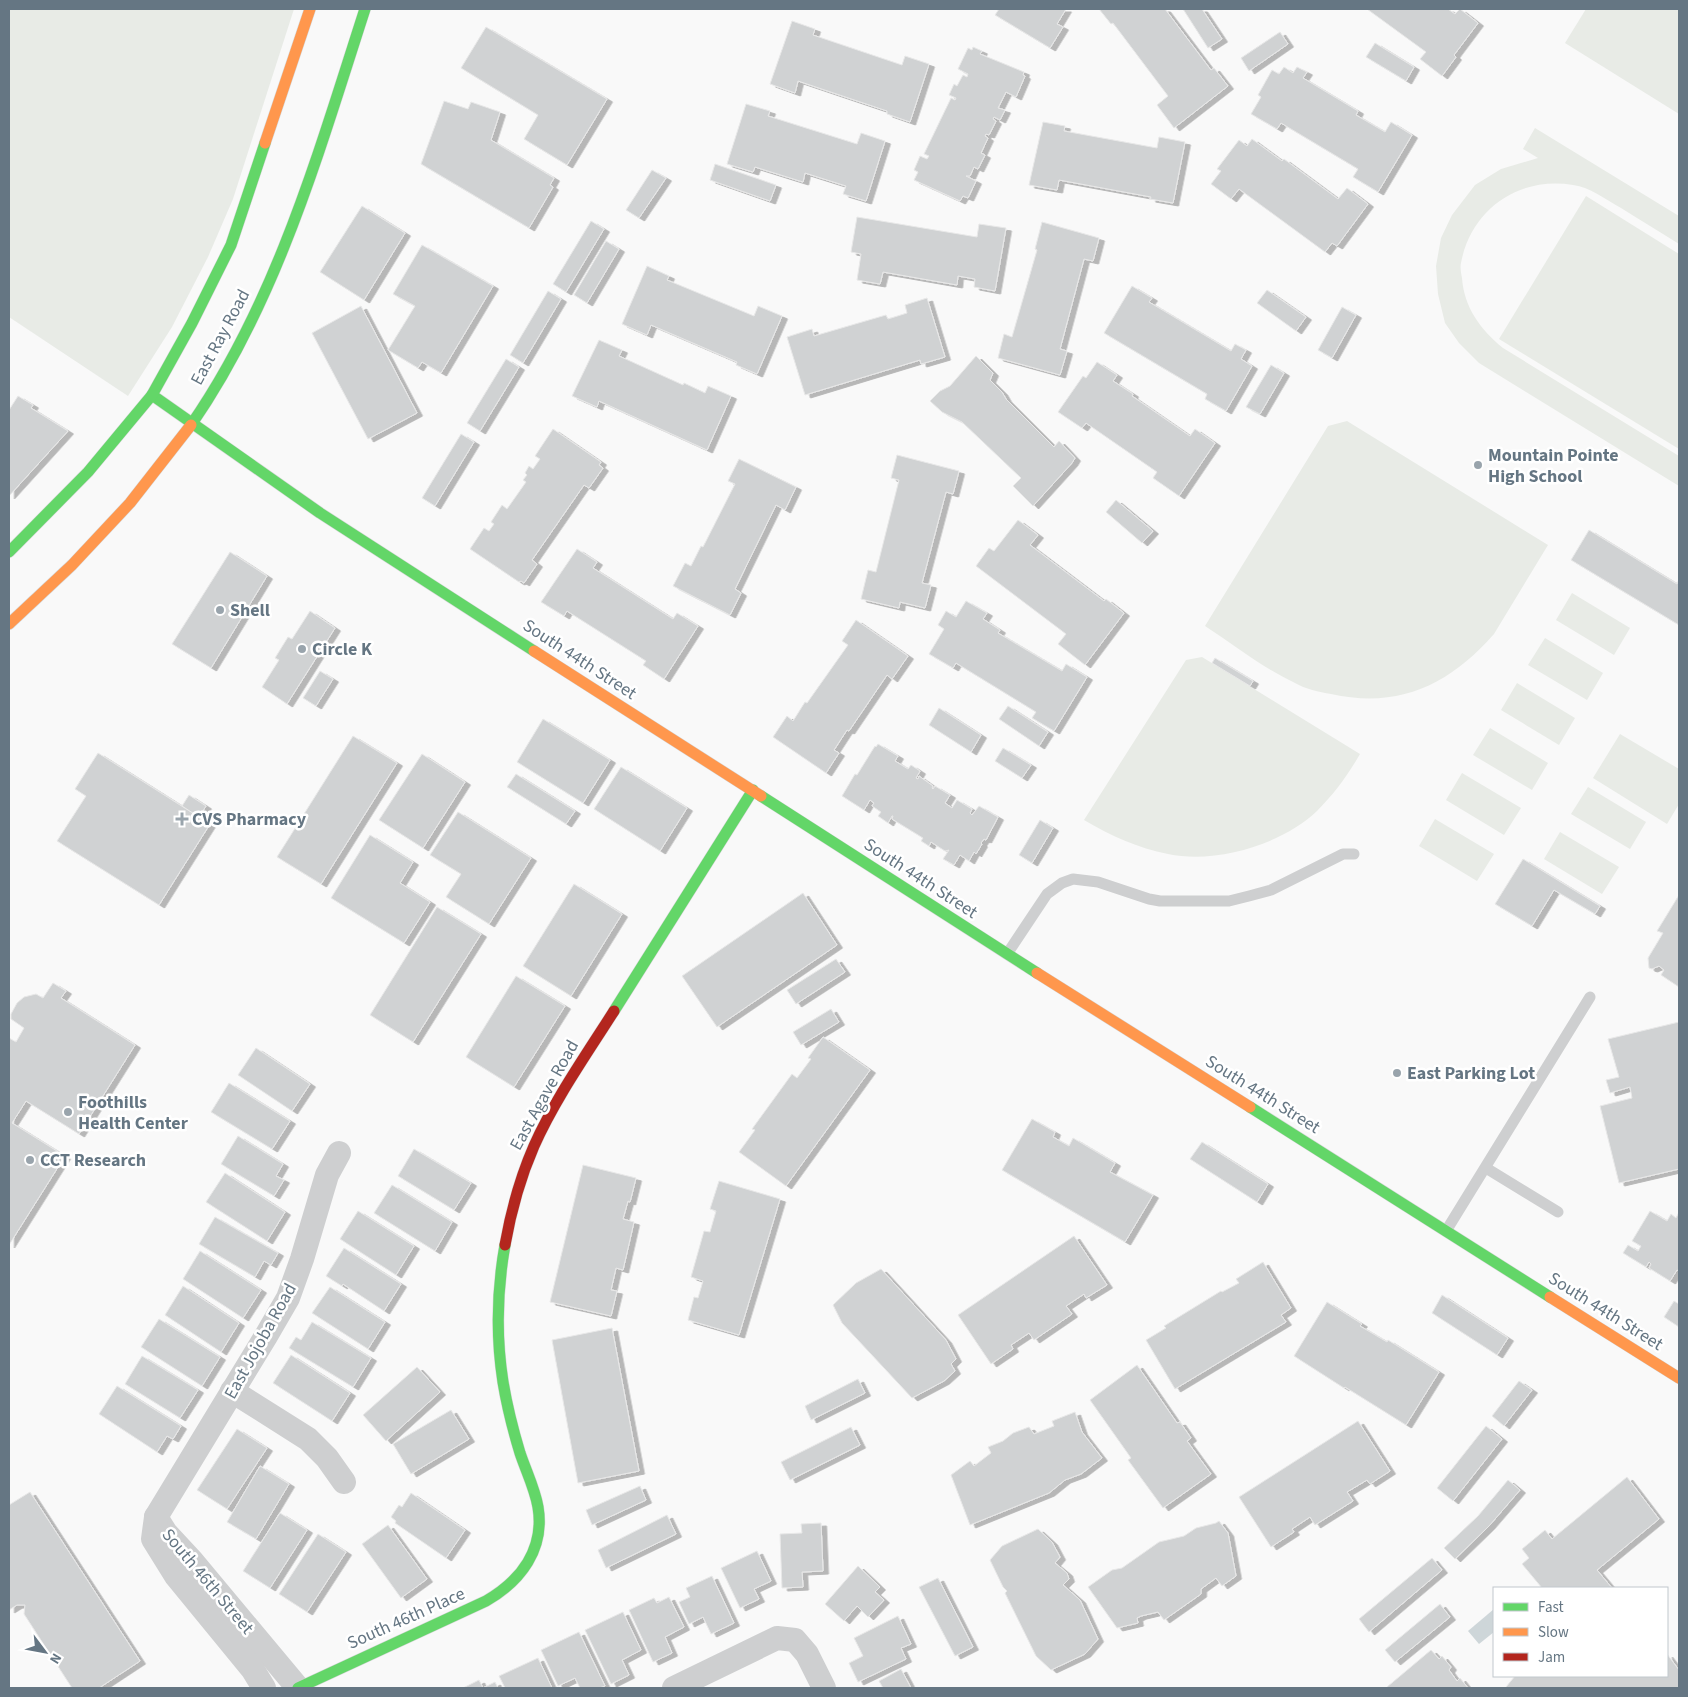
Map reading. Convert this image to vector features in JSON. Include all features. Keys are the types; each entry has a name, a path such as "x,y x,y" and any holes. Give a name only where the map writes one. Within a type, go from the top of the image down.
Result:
{"street":[{"name":"East Ray Road","path":"9,552 88,472 152,395 192,324 231,245 310,9"},
{"name":"East Ray Road","path":"9,624 72,565 130,503 192,423 234,354 277,267 327,125 364,9"},
{"name":"South 44th Street","path":"152,395 320,513 1007,954 1679,1378"},
{"name":"East Agave Road","path":"523,1570 531,1556 540,1520 537,1504 511,1421 502,1379 498,1332 499,1288 512,1208 525,1166 537,1137 552,1110 753,790"},
{"name":"East Jojoba Road","path":"156,1517 288,1298 302,1259 327,1174 339,1153"},
{"path":"232,1391 308,1439 327,1458 344,1482"},
{"name":"South 46th Street","path":"156,1517 166,1533 192,1561 298,1688"},
{"name":"South 46th Street","path":"156,1517 154,1539 176,1576 253,1670 264,1688"},
{"name":"South 46th Place","path":"298,1688 485,1601 507,1588 523,1570"},
{"path":"674,1688 777,1638 795,1640 807,1654 824,1688"}],"lane":[{"path":"1007,954 1047,894 1062,883 1073,879 1109,884 1149,899 1160,901 1229,901 1271,890 1343,854 1354,854"},
{"path":"1446,1231 1590,997"},
{"path":"1486,1168 1558,1212"}],"shaded area":[{"path":"9,9 294,9 233,199 208,257 172,327 128,396 9,317"},
{"path":"1586,9 1679,9 1679,114 1565,43"},
{"path":"1535,128 1679,216 1679,244 1586,188 1553,184 1534,186 1516,191 1500,200 1487,212 1475,227 1466,244 1461,266 1463,289 1470,308 1480,325 1503,348 1679,456 1679,486 1479,363 1459,343 1445,323 1438,294 1436,266 1441,238 1452,215 1475,185 1501,169 1538,158 1523,149"},
{"path":"1586,196 1679,254 1679,449 1499,339"},
{"path":"1347,421 1548,545 1494,634 1477,652 1441,679 1421,689 1401,695 1379,698 1356,698 1308,689 1249,656 1205,626 1328,426"},
{"path":"1572,593 1630,628 1614,655 1556,620"},
{"path":"1545,638 1603,673 1587,700 1528,665"},
{"path":"1202,657 1360,754 1346,777 1323,805 1302,823 1267,842 1227,854 1187,856 1168,854 1125,841 1084,820 1186,660"},
{"path":"1517,683 1575,718 1559,745 1501,710"},
{"path":"1490,728 1548,763 1532,790 1473,755"},
{"path":"1620,734 1679,769 1679,804 1667,824 1593,778"},
{"path":"1462,773 1521,808 1504,835 1446,800"},
{"path":"1588,787 1646,822 1630,849 1571,814"},
{"path":"1435,819 1494,854 1477,881 1419,846"},
{"path":"1560,832 1619,867 1602,894 1544,859"},
{"path":"1493,1610 1493,1633 1479,1644 1468,1631"}],"building":[{"path":"999,9 1066,9 1057,24 1063,27 1050,48 995,15"},
{"path":"1099,9 1165,9 1211,70 1214,68 1228,86 1174,128 1157,105 1168,96 1113,23 1111,24"},
{"path":"1183,9 1202,9 1222,39 1208,48"},
{"path":"1367,9 1448,9 1455,14 1460,9 1478,23 1454,55 1456,57 1442,76 1420,59 1426,52"},
{"path":"792,21 815,29 813,35 902,65 905,56 929,64 910,122 887,114 887,111 798,81 795,93 770,84"},
{"path":"486,27 607,99 567,165 524,139 538,115 461,68"},
{"path":"1280,32 1288,44 1249,71 1241,58"},
{"path":"1375,43 1414,67 1406,81 1366,57"},
{"path":"973,47 982,51 980,54 1024,72 1023,75 1025,76 1016,97 1006,92 998,108 1005,110 1000,120 994,117 993,119 996,121 989,135 986,134 985,136 988,138 981,153 985,155 978,169 974,167 970,176 966,176 976,181 968,198 963,196 960,201 914,180 918,172 914,170 920,156 927,159 929,156 924,154 951,98 955,100 956,98 949,95 954,84 957,86 963,75 967,77 968,74 958,69 968,48 972,50"},
{"path":"1284,67 1293,73 1297,67 1307,72 1303,78 1358,111 1356,115 1385,132 1391,122 1412,135 1378,192 1353,177 1358,169 1281,123 1277,129 1251,114 1261,97 1258,95 1272,70 1279,74"},
{"path":"444,101 468,109 471,102 500,112 491,140 554,178 550,185 553,187 529,228 421,164"},
{"path":"746,104 770,111 768,116 857,144 861,133 885,141 866,201 843,194 846,186 805,173 803,182 755,167 753,172 727,164"},
{"path":"1043,122 1065,126 1064,131 1157,148 1159,137 1185,142 1173,203 1150,199 1151,197 1059,180 1057,190 1029,185"},
{"path":"1252,139 1282,161 1284,159 1338,199 1347,188 1368,204 1337,246 1332,243 1325,252 1239,189 1231,199 1211,184 1221,171 1217,169 1239,140 1247,146"},
{"path":"715,164 776,185 770,201 710,180"},
{"path":"652,170 666,178 639,218 626,210"},
{"path":"362,206 405,233 364,300 320,272"},
{"path":"857,217 977,237 979,224 1006,228 995,291 974,287 975,279 958,276 957,285 883,272 880,284 857,280 861,254 851,252"},
{"path":"591,221 604,229 566,292 553,284"},
{"path":"1042,222 1099,238 1093,261 1084,259 1060,349 1067,351 1060,375 998,358 1004,334 1012,337 1037,250 1035,249"},
{"path":"606,241 619,249 587,303 574,295"},
{"path":"422,245 493,286 441,373 422,362 418,368 388,350 415,306 393,294"},
{"path":"647,266 669,276 667,280 754,316 758,306 782,316 757,374 736,365 737,362 651,325 647,335 622,324"},
{"path":"1132,286 1152,298 1149,302 1231,351 1235,344 1246,350 1241,359 1252,366 1226,411 1205,399 1207,394 1104,333"},
{"path":"1267,290 1306,317 1296,331 1257,303"},
{"path":"548,291 561,299 523,363 510,355"},
{"path":"927,298 945,357 921,364 920,360 805,395 787,337 812,329 814,336 886,315 888,319 907,313 905,305"},
{"path":"361,306 417,413 368,439 312,333"},
{"path":"1342,307 1356,315 1332,358 1318,350"},
{"path":"599,340 622,350 619,356 683,385 684,383 705,393 708,386 731,396 707,450 599,401 597,407 572,396"},
{"path":"976,356 993,373 990,380 1006,399 1054,447 1059,441 1075,458 1033,506 1013,486 1021,478 962,422 942,412 930,401 940,391 950,386"},
{"path":"506,359 519,367 480,431 467,423"},
{"path":"1097,362 1117,375 1113,381 1190,436 1195,429 1215,443 1179,496 1153,478 1157,472 1086,423 1082,428 1058,412 1083,376 1086,378"},
{"path":"1271,365 1284,373 1260,414 1246,407"},
{"path":"18,396 33,405 31,408 68,431 9,496 9,410"},
{"path":"553,429 601,462 599,465 603,468 589,488 584,485 532,560 537,564 524,583 519,582 470,549 484,528 489,531 494,524 491,522 502,505 507,509 526,482 523,480 527,475 525,473 529,466 533,469 540,459 535,456"},
{"path":"461,434 474,442 435,506 422,498"},
{"path":"897,455 959,471 953,494 946,492 922,583 931,585 925,608 900,602 899,608 861,599 868,570 876,572 899,480 891,478"},
{"path":"739,459 796,487 785,510 776,505 735,589 741,593 730,615 673,586 685,563 691,566 701,546 703,547 735,484 728,481"},
{"path":"1116,500 1153,531 1142,543 1106,512"},
{"path":"1018,520 1038,535 1030,545 1104,601 1106,599 1124,613 1085,665 1058,644 1066,634 976,566 989,548 994,551"},
{"path":"1589,530 1677,584 1679,579 1679,625 1571,560"},
{"path":"577,549 597,562 593,568 673,619 677,613 698,626 664,679 643,665 646,661 567,611 564,616 541,602"},
{"name":"Shell","path":"230,552 267,576 211,668 172,644"},
{"path":"966,601 987,613 983,619 1000,630 998,633 1062,671 1066,664 1087,677 1054,731 1032,718 1036,712 956,663 953,668 929,654 944,629 938,625 946,611 956,617"},
{"name":"Circle K","path":"310,611 335,628 287,704 262,687 279,660 275,658 288,637 292,639"},
{"path":"856,620 908,656 892,679 887,675 849,731 847,730 834,750 839,753 826,773 773,737 787,716 793,721 805,702 807,703 848,645 842,641"},
{"path":"1215,658 1253,681 1250,686 1212,663"},
{"path":"320,671 333,679 316,706 303,698"},
{"path":"1008,706 1048,732 1039,746 999,719"},
{"path":"939,708 981,735 971,752 929,725"},
{"path":"543,719 610,760 583,803 517,762"},
{"path":"353,736 397,763 321,884 277,857"},
{"path":"878,744 898,756 895,761 908,769 911,765 920,771 916,778 918,779 919,776 933,786 933,789 935,786 950,795 945,803 952,808 957,800 972,809 970,813 972,815 979,806 998,817 986,840 984,839 976,854 974,852 969,861 960,855 954,865 943,859 949,850 945,851 931,842 929,846 921,841 923,838 892,819 893,816 888,823 878,816 881,812 872,806 874,803 870,800 864,810 842,796 855,774 857,775"},
{"path":"1003,748 1031,765 1022,778 995,761"},
{"name":"CVS Pharmacy","path":"98,753 210,824 159,905 57,841 86,796 75,789"},
{"path":"422,754 465,782 423,848 379,820"},
{"path":"621,767 687,808 660,851 594,809"},
{"path":"516,774 575,811 566,824 507,787"},
{"path":"189,795 206,806 199,817 182,806"},
{"path":"458,812 531,858 489,924 446,897 461,874 430,855"},
{"path":"1040,820 1053,828 1032,863 1019,855"},
{"path":"370,835 413,862 400,883 430,902 404,943 331,898"},
{"path":"1523,859 1600,906 1595,914 1554,890 1532,926 1495,904"},
{"path":"574,884 622,914 571,996 523,966"},
{"path":"803,893 837,945 717,1027 682,976"},
{"path":"1679,895 1679,987 1661,975 1664,970 1659,966 1652,969 1649,968 1648,958 1663,933 1657,931"},
{"path":"437,907 481,934 413,1042 370,1015"},
{"path":"836,959 845,972 796,1004 787,990"},
{"path":"516,976 565,1006 514,1087 466,1057"},
{"name":"Foothills Health Center","path":"53,983 66,991 61,998 135,1045 79,1134 26,1101 12,1123 65,1156 9,1245 9,1038 16,1042 24,1028 11,1019 11,1014 17,1003 24,997 36,994 43,998"},
{"path":"831,1009 839,1022 801,1045 793,1032"},
{"path":"1679,1022 1679,1169 1619,1183 1600,1106 1632,1098 1630,1087 1610,1093 1606,1080 1619,1077 1608,1039"},
{"path":"823,1037 870,1070 786,1186 739,1152 755,1130 752,1129 792,1074 797,1078 811,1059 808,1058"},
{"path":"256,1048 310,1084 292,1111 238,1075"},
{"path":"229,1083 290,1121 272,1149 211,1112"},
{"path":"1032,1119 1055,1132 1053,1137 1069,1146 1073,1138 1115,1163 1110,1172 1153,1195 1125,1242 1002,1170"},
{"path":"238,1136 283,1164 276,1176 284,1180 274,1196 221,1164"},
{"path":"1202,1142 1268,1184 1257,1202 1190,1159"},
{"path":"414,1149 471,1183 454,1210 398,1176"},
{"path":"583,1165 636,1178 630,1202 628,1201 623,1219 634,1222 623,1270 616,1268 611,1290 617,1291 611,1316 550,1302"},
{"path":"225,1173 285,1212 267,1241 206,1202"},
{"path":"719,1181 780,1199 739,1335 688,1320 694,1297 698,1298 703,1281 691,1277 704,1231 710,1232 716,1211 710,1209"},
{"path":"392,1185 452,1222 435,1251 374,1213"},
{"path":"358,1211 414,1246 396,1275 340,1239"},
{"path":"1650,1211 1667,1221 1671,1214 1676,1218 1679,1212 1679,1271 1677,1270 1670,1281 1649,1268 1651,1264 1649,1262 1646,1267 1623,1253 1628,1245 1638,1251 1641,1246 1632,1241"},
{"path":"215,1217 278,1253 271,1265 264,1261 255,1277 199,1244"},
{"path":"1074,1236 1107,1285 1086,1298 1084,1294 1066,1306 1072,1314 1034,1340 1029,1333 1011,1345 1013,1349 991,1364 958,1315"},
{"path":"344,1248 401,1284 384,1311 343,1284 342,1286 326,1276"},
{"path":"200,1251 261,1290 243,1318 183,1279"},
{"path":"1263,1262 1291,1308 1281,1315 1286,1322 1175,1389 1146,1340 1166,1328 1164,1326 1221,1291 1239,1283 1236,1279"},
{"path":"881,1269 946,1340 956,1359 951,1364 955,1371 944,1381 912,1398 842,1323 833,1305 856,1283"},
{"path":"183,1286 239,1323 221,1352 165,1315"},
{"path":"330,1287 385,1322 368,1349 312,1313"},
{"path":"1442,1295 1508,1338 1497,1355 1432,1313"},
{"path":"1674,1301 1679,1304 1679,1327 1664,1317"},
{"path":"1327,1302 1362,1324 1360,1326 1387,1342 1388,1340 1439,1372 1406,1425 1294,1356"},
{"path":"159,1319 220,1357 202,1386 141,1347"},
{"path":"312,1322 371,1358 353,1387 289,1348 296,1337 301,1340"},
{"path":"612,1328 639,1471 578,1483 552,1340"},
{"path":"291,1355 350,1393 332,1421 273,1383"},
{"path":"142,1356 198,1390 180,1418 125,1384"},
{"path":"1137,1365 1177,1423 1180,1422 1191,1438 1187,1441 1211,1474 1163,1508 1128,1460 1131,1458 1090,1400"},
{"path":"417,1367 440,1392 386,1441 363,1415"},
{"path":"858,1379 865,1393 811,1420 805,1406"},
{"path":"1519,1381 1532,1390 1504,1426 1492,1416"},
{"path":"117,1386 181,1426 173,1439 167,1436 157,1452 99,1414"},
{"path":"451,1410 469,1439 411,1474 393,1444"},
{"path":"1075,1412 1082,1432 1102,1458 1081,1474 1065,1480 1049,1493 970,1525 951,1475 970,1461 974,1466 991,1453 988,1447 1003,1441 1013,1433 1029,1427 1034,1434 1054,1426 1052,1421"},
{"path":"1358,1421 1390,1471 1370,1484 1367,1480 1347,1492 1353,1501 1315,1525 1310,1517 1292,1529 1294,1532 1271,1547 1239,1497"},
{"path":"1486,1426 1502,1439 1453,1501 1437,1488"},
{"path":"851,1427 860,1445 790,1480 781,1462"},
{"path":"237,1429 267,1448 227,1509 197,1490"},
{"path":"260,1466 289,1484 256,1539 227,1522"},
{"path":"1627,1477 1659,1519 1597,1570 1611,1587 1541,1587 1522,1564 1529,1558 1522,1549 1545,1530 1552,1539"},
{"path":"1508,1480 1520,1490 1489,1526 1455,1559 1444,1548 1478,1516"},
{"path":"640,1486 646,1500 592,1525 586,1510"},
{"path":"30,1492 140,1661 99,1688 72,1688 24,1614 25,1605 17,1605 9,1610 9,1505"},
{"path":"411,1493 465,1530 446,1558 395,1523 396,1521 391,1517 399,1505 402,1507"},
{"path":"280,1513 307,1530 270,1588 243,1571"},
{"path":"667,1515 676,1534 606,1568 598,1550"},
{"path":"1219,1521 1228,1533 1236,1576 1222,1586 1216,1578 1201,1589 1201,1594 1164,1620 1158,1612 1137,1618 1138,1623 1117,1628 1088,1587 1112,1570 1122,1568 1159,1542 1184,1536 1196,1528"},
{"path":"821,1523 823,1571 802,1572 803,1587 782,1588 780,1534 802,1533 801,1524"},
{"path":"388,1525 427,1579 401,1598 362,1544"},
{"path":"1038,1529 1052,1542 1060,1557 1055,1563 1067,1573 1069,1579 1063,1585 1080,1600 1098,1639 1085,1654 1051,1670 1036,1656 1005,1593 1007,1591 1003,1587 990,1560 1002,1546"},
{"path":"318,1534 346,1552 307,1612 279,1594"},
{"path":"757,1551 771,1581 754,1589 759,1599 740,1608 721,1568"},
{"path":"1432,1558 1442,1570 1369,1632 1359,1619"},
{"path":"858,1566 880,1587 875,1592 884,1600 868,1617 857,1606 844,1621 825,1604"},
{"path":"712,1576 734,1623 711,1634 703,1617 689,1624 679,1602 690,1597 686,1588"},
{"path":"938,1578 973,1647 955,1656 919,1587"},
{"path":"669,1597 684,1627 665,1637 672,1653 653,1662 629,1610 654,1598 657,1603"},
{"path":"1440,1604 1450,1617 1395,1662 1385,1650"},
{"path":"623,1612 641,1650 622,1660 629,1675 611,1684 585,1630"},
{"path":"898,1616 911,1644 901,1648 906,1659 858,1682 849,1663 863,1656 854,1638"},
{"path":"579,1632 605,1686 599,1688 580,1688 575,1678 558,1686 541,1650"},
{"path":"1431,1650 1439,1659 1442,1656 1451,1667 1449,1670 1457,1681 1460,1678 1468,1688 1387,1687"},
{"path":"1668,1655 1679,1670 1679,1688 1506,1687 1514,1677 1668,1677"},
{"path":"538,1658 552,1688 505,1688 499,1676"},
{"path":"901,1669 911,1688 883,1688 879,1681"},
{"path":"479,1680 483,1688 463,1688"},
{"path":"495,1682 498,1688 483,1688"}],"traffic: fast":[{"path":"191,425 221,377 248,328 272,276 312,170 365,9"},
{"path":"9,552 88,472 152,395 192,323 231,245 265,143"},
{"path":"152,395 320,513 534,651"},
{"path":"614,1011 753,790"},
{"path":"761,796 1037,973"},
{"path":"1250,1107 1550,1297"},
{"path":"298,1688 486,1601 499,1593 520,1574 534,1550 538,1537 538,1507 513,1427 505,1391 499,1348 500,1279 505,1245"}],"traffic: slow":[{"path":"265,143 310,9"},
{"path":"9,624 72,565 130,503 191,425"},
{"path":"534,651 761,796"},
{"path":"1037,973 1250,1107"},
{"path":"1550,1297 1679,1378"}],"traffic: jam":[{"path":"505,1245 516,1195 534,1146 561,1094 614,1011"}],"place":[{"name":"Mountain Pointe High School","path":"1478,465"},
{"name":"Shell","path":"220,610"},
{"name":"Circle K","path":"302,649"},
{"name":"CVS Pharmacy","path":"182,819"},
{"name":"East Parking Lot","path":"1397,1073"},
{"name":"Foothills Health Center","path":"68,1112"},
{"name":"CCT Research","path":"30,1160"}]}
